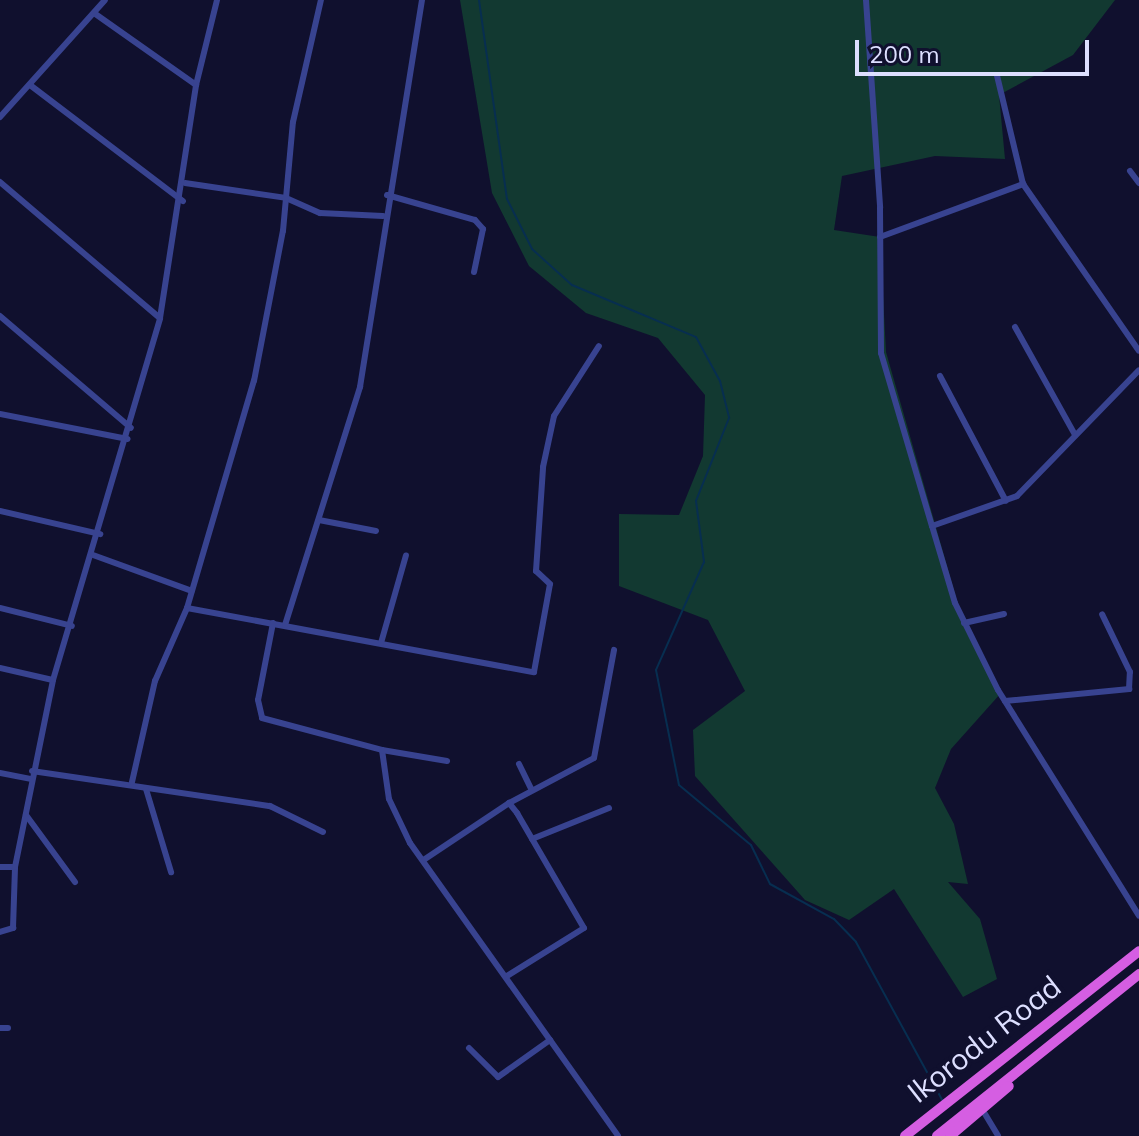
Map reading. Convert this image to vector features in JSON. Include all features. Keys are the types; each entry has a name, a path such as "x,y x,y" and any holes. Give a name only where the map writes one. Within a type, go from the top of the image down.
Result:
{"highway":[{"name":"Ikorodu Road","path":"905,1136 1139,951"},
{"name":"Ikorodu Road","path":"943,1134 1139,974"},
{"name":"Ikorodu Road","path":"969,1114 982,1109 1109,999"},
{"name":"Ikorodu Road","path":"899,1136 931,1114"}],"street":[{"path":"0,117 105,0"},
{"path":"0,932 13,928 15,867 31,775 53,680 100,534 160,318 183,201 196,85 217,0"},
{"path":"132,782 155,681 187,608 254,381 286,198 293,122 321,0"},
{"path":"285,625 360,387 383,216 422,0"},
{"path":"866,0 880,237 881,353 932,526 964,623 1005,701 1139,916"},
{"path":"94,13 196,85"},
{"path":"997,76 1023,184 1139,351"},
{"path":"30,85 183,201"},
{"path":"1130,171 1139,183"},
{"path":"0,182 160,318"},
{"path":"185,183 286,198 320,213 383,216"},
{"path":"880,237 1023,184"},
{"path":"387,195 475,220 483,229 474,272"},
{"path":"0,316 131,428"},
{"path":"1015,327 1075,435"},
{"path":"187,608 534,672 550,584 536,571 551,429 599,346"},
{"path":"932,526 1006,501 1139,370"},
{"path":"940,376 1006,501"},
{"path":"0,414 128,439"},
{"path":"0,511 100,534"},
{"path":"319,520 376,531"},
{"path":"93,555 192,591"},
{"path":"381,643 406,555"},
{"path":"0,608 72,626"},
{"path":"964,623 1004,614"},
{"path":"1005,701 1120,692 1135,681 1102,614"},
{"path":"273,623 258,700 262,718 382,750 447,761"},
{"path":"425,859 531,789 594,758 614,650"},
{"path":"0,668 53,680"},
{"path":"382,750 389,799 425,859 618,1136"},
{"path":"519,764 531,789"},
{"path":"0,773 132,782 146,789 270,806 300,827 323,832"},
{"path":"146,789 171,872"},
{"path":"507,976 584,928 509,803"},
{"path":"532,839 609,808"},
{"path":"26,814 75,882"},
{"path":"0,867 15,867"},
{"path":"469,1048 498,1077 550,1040"},
{"path":"982,1109 998,1136"}],"green space":[{"path":"460,0 1115,0 1073,55 999,95 1005,159 935,156 842,176 834,230 880,237 886,352 961,615 1001,693 951,749 935,788 954,824 968,884 948,882 980,919 997,979 963,997 894,889 849,920 805,900 695,776 693,730 745,691 708,620 619,586 619,514 679,515 703,456 705,395 658,338 586,313 529,266 492,193"}],"waterway":[{"path":"479,0 507,199 532,249 572,285 696,337 720,381 729,418 696,501 704,562 656,670 679,785 751,845 770,884 834,919 856,942 942,1100"}]}
